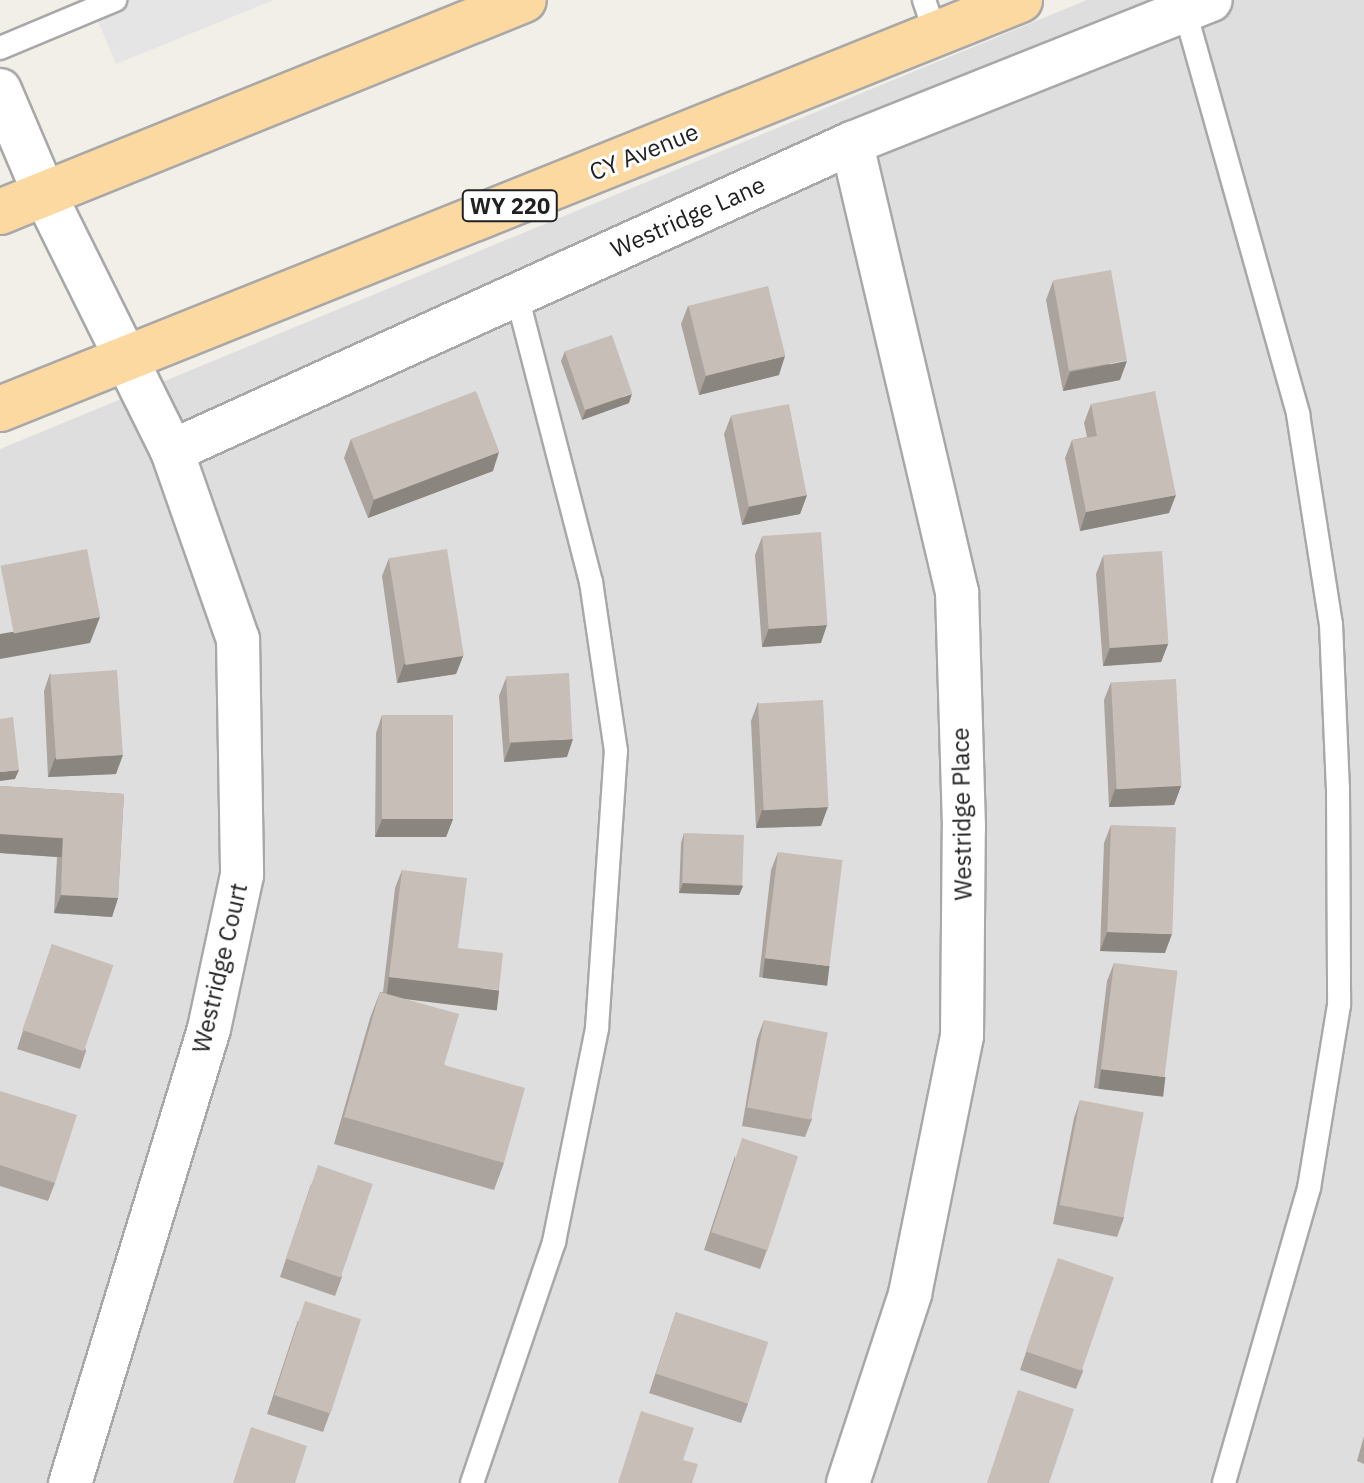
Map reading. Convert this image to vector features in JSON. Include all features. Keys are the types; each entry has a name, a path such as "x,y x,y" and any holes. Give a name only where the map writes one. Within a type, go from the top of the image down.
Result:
{"main road":[{"path":"0,212 43,191 524,0"},
{"name":"CY Avenue","path":"0,409 124,361 930,17 1020,0"}],"street":[{"name":"Westridge Lane","path":"172,451 852,143 1198,5"},
{"name":"Westridge Court","path":"0,90 43,191 124,361 172,451 238,639 242,875 209,1029 70,1483"},
{"name":"Westridge Place","path":"848,1483 910,1294 962,1036 964,827 957,592 852,143"}],"lane":[{"path":"0,48 115,0"},
{"path":"1198,5 1298,414 1331,624 1338,788 1339,1005 1317,1142 1309,1188 1224,1483"},
{"path":"472,1483 554,1242 597,1028 616,751 591,582 517,295"}],"shaded area":[{"path":"89,0 274,0 116,64"},
{"path":"1087,0 1364,0 1364,1483 0,1483 0,449"}],"building":[{"path":"1111,270 1127,361 1069,371 1053,280"},
{"path":"768,286 785,356 706,376 688,306"},
{"path":"612,335 632,394 585,410 565,351"},
{"path":"476,391 499,452 374,500 351,439"},
{"path":"1155,391 1176,495 1086,512 1072,440 1097,436 1091,404"},
{"path":"789,404 807,495 749,507 731,415"},
{"path":"821,532 827,625 769,629 762,536"},
{"path":"87,549 100,617 14,634 1,566"},
{"path":"447,549 464,656 406,665 389,558"},
{"path":"1162,551 1168,644 1110,648 1103,555"},
{"path":"117,670 123,755 56,759 50,675"},
{"path":"569,673 572,739 510,742 506,676"},
{"path":"1176,679 1182,786 1117,789 1111,682"},
{"path":"823,700 829,807 764,810 758,703"},
{"path":"382,715 453,715 453,819 382,819"},
{"path":"13,717 19,770 0,772 0,719"},
{"path":"0,786 124,794 118,898 61,895 63,838 0,834"},
{"path":"1111,825 1176,827 1172,934 1107,932"},
{"path":"684,833 744,835 742,885 682,883"},
{"path":"778,852 843,860 829,966 765,958"},
{"path":"402,870 467,878 458,948 503,953 499,990 389,977"},
{"path":"52,944 113,965 84,1051 22,1030"},
{"path":"1114,963 1178,971 1164,1077 1101,1069"},
{"path":"380,992 459,1014 444,1065 525,1088 504,1163 344,1117"},
{"path":"764,1020 828,1032 811,1120 747,1107"},
{"path":"0,1091 77,1115 55,1183 0,1165"},
{"path":"1080,1100 1144,1112 1123,1217 1060,1205"},
{"path":"742,1138 798,1156 768,1250 711,1232"},
{"path":"318,1165 373,1184 341,1277 286,1259"},
{"path":"1058,1258 1114,1277 1082,1371 1026,1352"},
{"path":"305,1301 361,1319 331,1413 274,1395"},
{"path":"676,1312 768,1342 748,1404 656,1374"},
{"path":"1018,1390 1074,1409 1049,1483 987,1483"},
{"path":"641,1411 694,1428 683,1460 698,1464 692,1483 618,1483"},
{"path":"251,1427 307,1446 295,1483 233,1483"}]}
